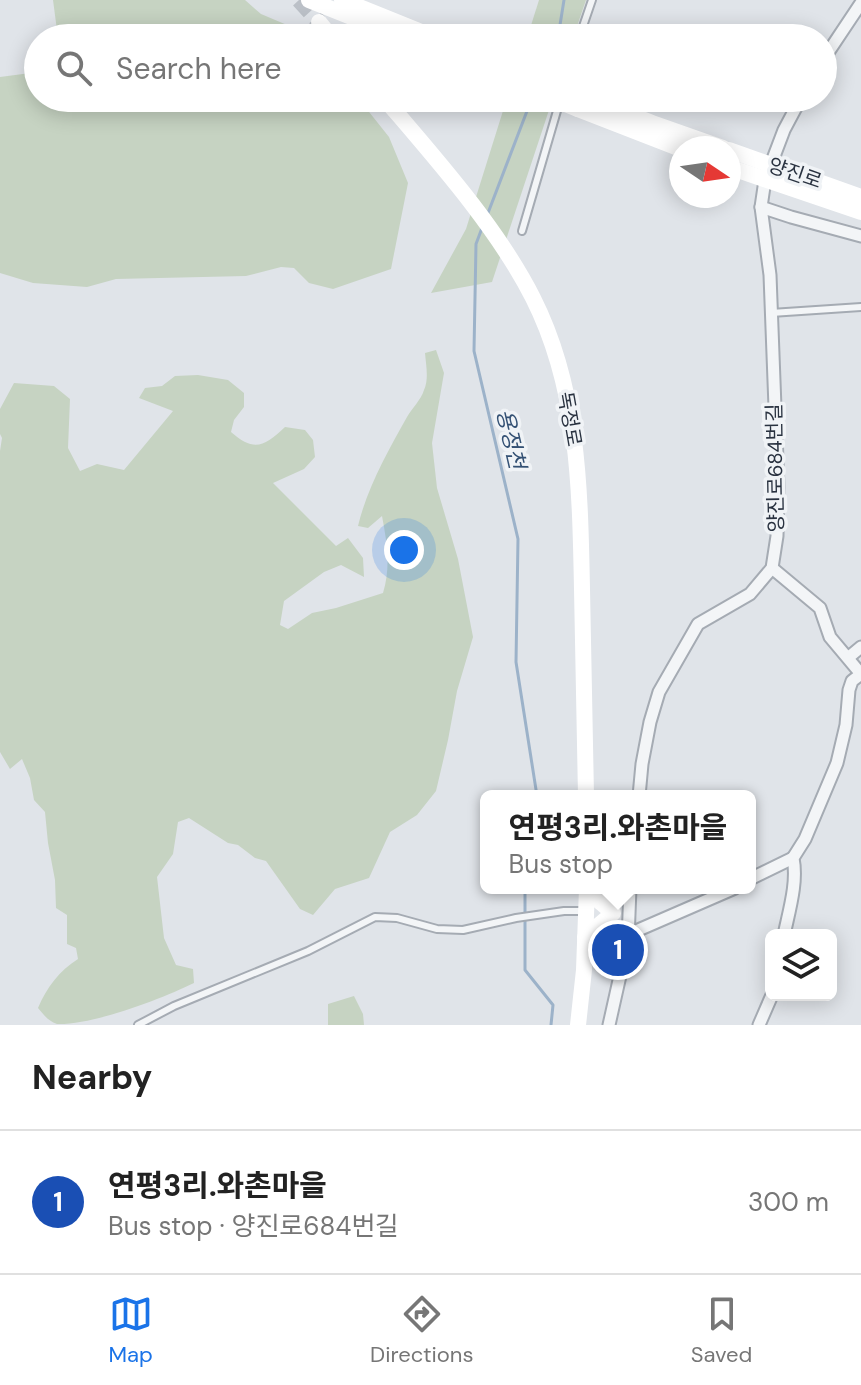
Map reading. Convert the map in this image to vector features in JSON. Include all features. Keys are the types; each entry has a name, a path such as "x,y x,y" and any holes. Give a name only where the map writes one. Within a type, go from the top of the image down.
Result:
{"street":[{"path":"302,0 340,6 376,24"},
{"path":"309,0 340,6 394,24"},
{"path":"837,39 861,3"},
{"name":"독정로","path":"396,112 458,187 519,273 549,333 567,393 580,496 586,790"},
{"path":"600,112 669,143"},
{"path":"612,112 689,136"},
{"name":"양진로684번길","path":"772,568 777,536 778,487 770,275 761,207 768,173 794,112"},
{"name":"양진로","path":"741,157 768,173 861,212"},
{"name":"양진로","path":"741,169 861,197"},
{"path":"761,207 861,236"},
{"path":"640,790 650,722 659,692 698,624 750,594 772,568 820,608 830,637 861,674 852,681 837,763 805,839 793,858 756,876"},
{"path":"849,657 861,647"},
{"path":"785,929 794,881 793,858"},
{"path":"578,1025 587,894"},
{"path":"593,894 621,914 629,934 609,1025"},
{"path":"585,937 621,914 628,894"},
{"path":"629,934 721,894"},
{"path":"586,911 621,914"},
{"path":"759,1025 769,1001"}],"lane":[{"path":"584,24 592,0"},
{"path":"522,231 557,112"},
{"path":"771,313 861,307"},
{"path":"138,1025 174,1006 308,951 375,917 463,930 516,918 586,911"}],"green space":[{"path":"53,0 245,0 261,14 285,24 56,24"},
{"path":"539,0 586,0 578,24 531,24"},
{"path":"24,74 24,112 369,112 389,137 408,183 391,269 333,289 309,283 294,268 281,267 246,276 116,279 87,287 33,283 0,273 0,77"},
{"path":"503,112 548,112 492,282 431,293 466,229"},
{"path":"436,350 444,373 432,443 437,488 458,559 473,637 457,691 436,791 417,815 390,832 369,878 335,889 313,915 300,909 266,861 255,858 238,845 228,843 189,818 178,822 173,854 157,877 164,938 176,965 193,969 194,983 108,1016 72,1023 57,1024 51,1021 38,1008 54,980 78,959 76,948 67,944 67,915 56,908 45,812 34,800 22,759 10,769 0,752 0,409 14,383 54,386 70,399 68,448 80,471 97,464 124,470 173,411 139,398 145,388 162,386 175,376 198,375 228,380 244,393 244,407 234,420 231,432 246,442 265,443 285,427 305,430 313,440 315,457 304,469 273,483 336,546 348,538 363,558 364,577 341,565 324,572 284,601 280,625 288,629 312,613 383,593 388,564 382,516 368,528 358,526 379,470 423,394 427,377 425,353"},
{"path":"354,996 363,1014 364,1025 328,1025 328,1004"}],"waterway":[{"name":"용정천","path":"560,24 564,0"},
{"name":"용정천","path":"488,213 527,112"},
{"name":"용정천","path":"482,228 476,244 474,351 518,539 516,662 536,790"},
{"name":"용정천","path":"525,894 525,970 553,1005 551,1025"}],"tunnel":[{"path":"299,0 319,22"}],"place":[{"name":"연평3리.와촌마을","path":"618,950"}]}
